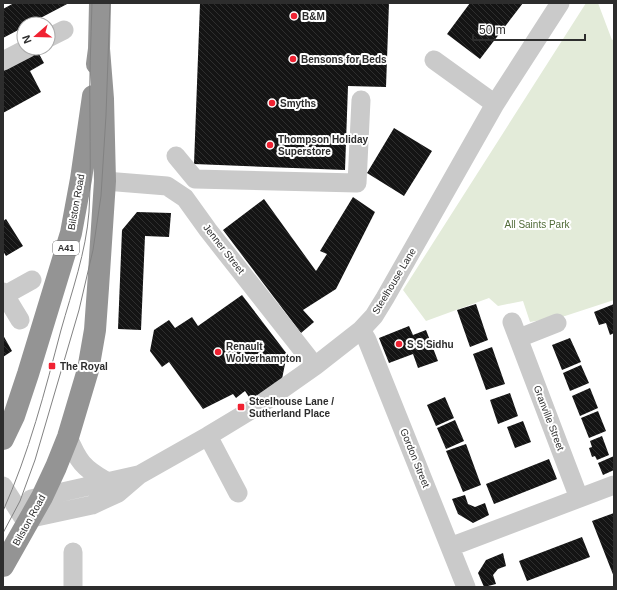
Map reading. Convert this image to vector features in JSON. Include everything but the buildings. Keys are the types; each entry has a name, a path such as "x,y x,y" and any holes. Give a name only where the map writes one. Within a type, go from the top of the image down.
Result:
{"highway":[{"name":"Bilston Road","path":"3,566 42,497 68,437 88,370 95,330 105,181 105,144 99,49 100,3"},
{"name":"Bilston Road","path":"3,439 8,421 28,374 71,233 81,179 99,49"}],"street":[{"name":"Steelhouse Lane","path":"6,497 22,516 30,519 92,505 118,493 139,475 208,436 272,396 315,366 361,330 374,316 385,298 495,104 560,3"},
{"path":"3,61 16,54"},
{"path":"434,60 495,104"},
{"path":"172,189 181,163 195,179 357,183 361,100"},
{"name":"Jenner Street","path":"105,181 167,186 185,198 208,230 315,366"},
{"path":"20,320 4,293 32,280"},
{"name":"Granville Street","path":"557,323 515,330 579,498"},
{"name":"Gordon Street","path":"361,330 373,354 466,587"},
{"path":"208,436 238,493"},
{"path":"68,437 75,454 83,466 106,481"},
{"name":"Steelhouse Lane","path":"6,497 42,497 106,481 139,475"},
{"path":"450,547 614,485"},
{"path":"73,552 73,587"}],"green space":[{"name":"All Saints Park","path":"586,3 598,3 612,40 614,39 614,300 565,316 530,322 523,301 498,306 489,298 426,321 403,290"}],"tram line":[{"path":"3,511 21,467 36,422 85,242 90,189 92,3"},
{"path":"3,533 20,501 35,460 79,310 93,250 101,196 106,115 110,3"}],"place":[{"name":"B&M","path":"294,16"},
{"name":"Bensons for Beds","path":"293,59"},
{"name":"Smyths","path":"272,103"},
{"name":"Thompson Holiday Superstore","path":"270,145"},
{"name":"S S Sidhu","path":"399,344"},
{"name":"Renault Wolverhampton","path":"218,352"},
{"name":"The Royal","path":"52,366"},
{"name":"Steelhouse Lane / Sutherland Place","path":"241,407"}]}
